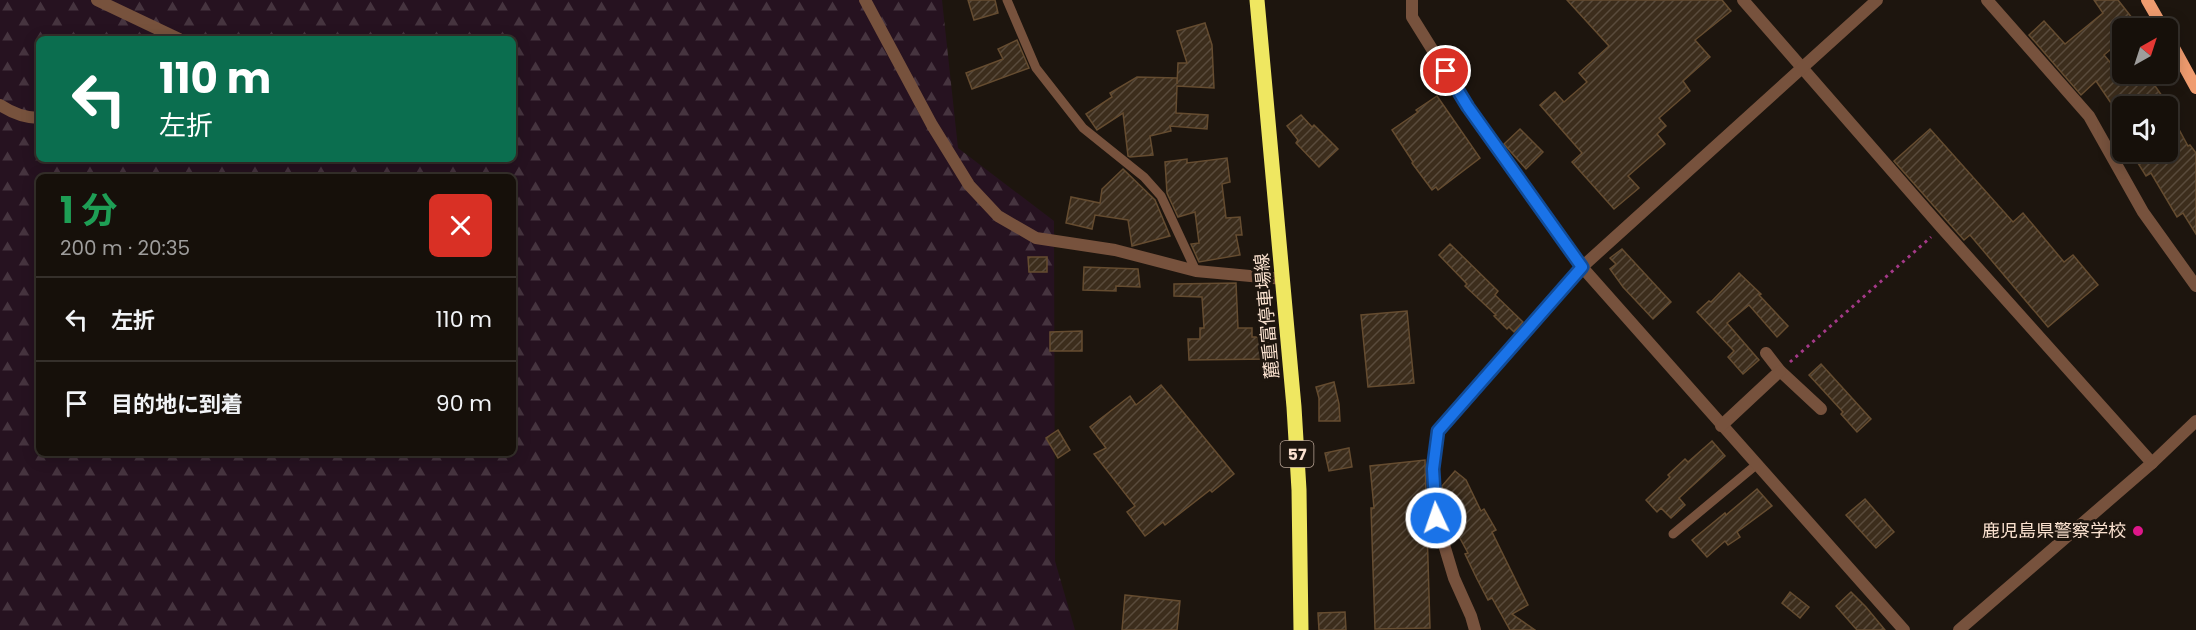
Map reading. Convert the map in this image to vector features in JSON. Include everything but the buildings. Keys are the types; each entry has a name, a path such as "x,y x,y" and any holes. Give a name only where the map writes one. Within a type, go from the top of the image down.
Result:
{"main road":[{"name":"麓重富停車場線","path":"1257,0 1283,279 1299,490 1301,630"}],"street":[{"path":"97,0 174,36"},
{"path":"865,0 932,125 969,185 998,216 1036,238 1115,250 1196,271 1283,279"},
{"path":"1412,0 1412,17 1468,107 1582,267 1904,630"},
{"path":"1743,0 2152,464"},
{"path":"1475,630 1472,616 1454,579 1436,518 1433,469 1438,431 1582,267 1877,0"},
{"path":"1987,0 2089,116 2143,212 2196,286"},
{"path":"2147,0 2157,18"},
{"path":"2178,55 2196,88"},
{"path":"0,105 28,118 36,118"},
{"path":"1766,353 1780,371 1821,409"},
{"path":"1721,426 1780,371"},
{"path":"1959,630 2152,464 2196,422"}],"lane":[{"path":"1007,0 1036,68 1083,128 1144,177 1161,196 1196,271"},
{"path":"1673,534 1756,465"}],"path":[{"path":"1780,371 1941,227"}],"green space":[{"path":"0,0 942,0 958,148 1054,221 1055,561 1075,630 0,630"}],"place":[{"name":"鹿児島県警察学校","path":"2138,531"}],"route":[{"path":"1436,518 1433,469 1438,431 1582,267 1468,107 1446,71"}]}
